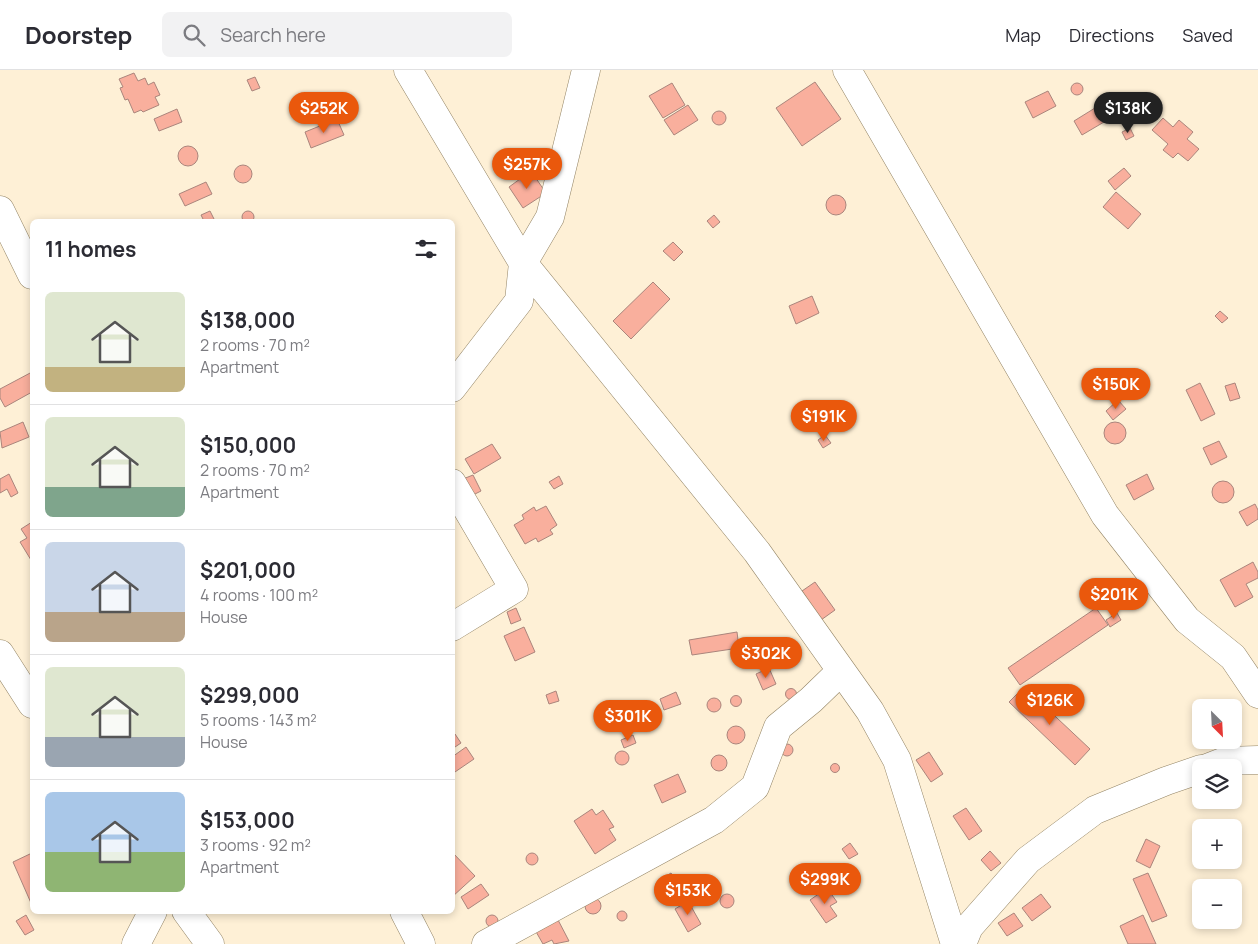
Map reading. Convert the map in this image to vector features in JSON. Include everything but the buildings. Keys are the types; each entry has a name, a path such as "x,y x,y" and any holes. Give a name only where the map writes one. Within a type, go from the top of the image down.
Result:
{"street":[{"path":"408,70 523,263 757,552 870,711 897,760 955,944"},
{"path":"455,384 519,301 523,263 550,217 586,70"},
{"path":"847,70 1105,515 1186,620 1233,657 1258,694"},
{"path":"0,210 30,271"},
{"path":"455,488 514,589 455,625"},
{"path":"0,654 30,701"},
{"path":"486,944 714,820 755,787 778,726 812,700 841,671"},
{"path":"1242,760 1258,760"},
{"path":"962,944 969,927 1028,860 1095,810 1192,772"},
{"path":"136,944 151,914"},
{"path":"188,914 210,944"},
{"path":"406,914 421,944"}]}
